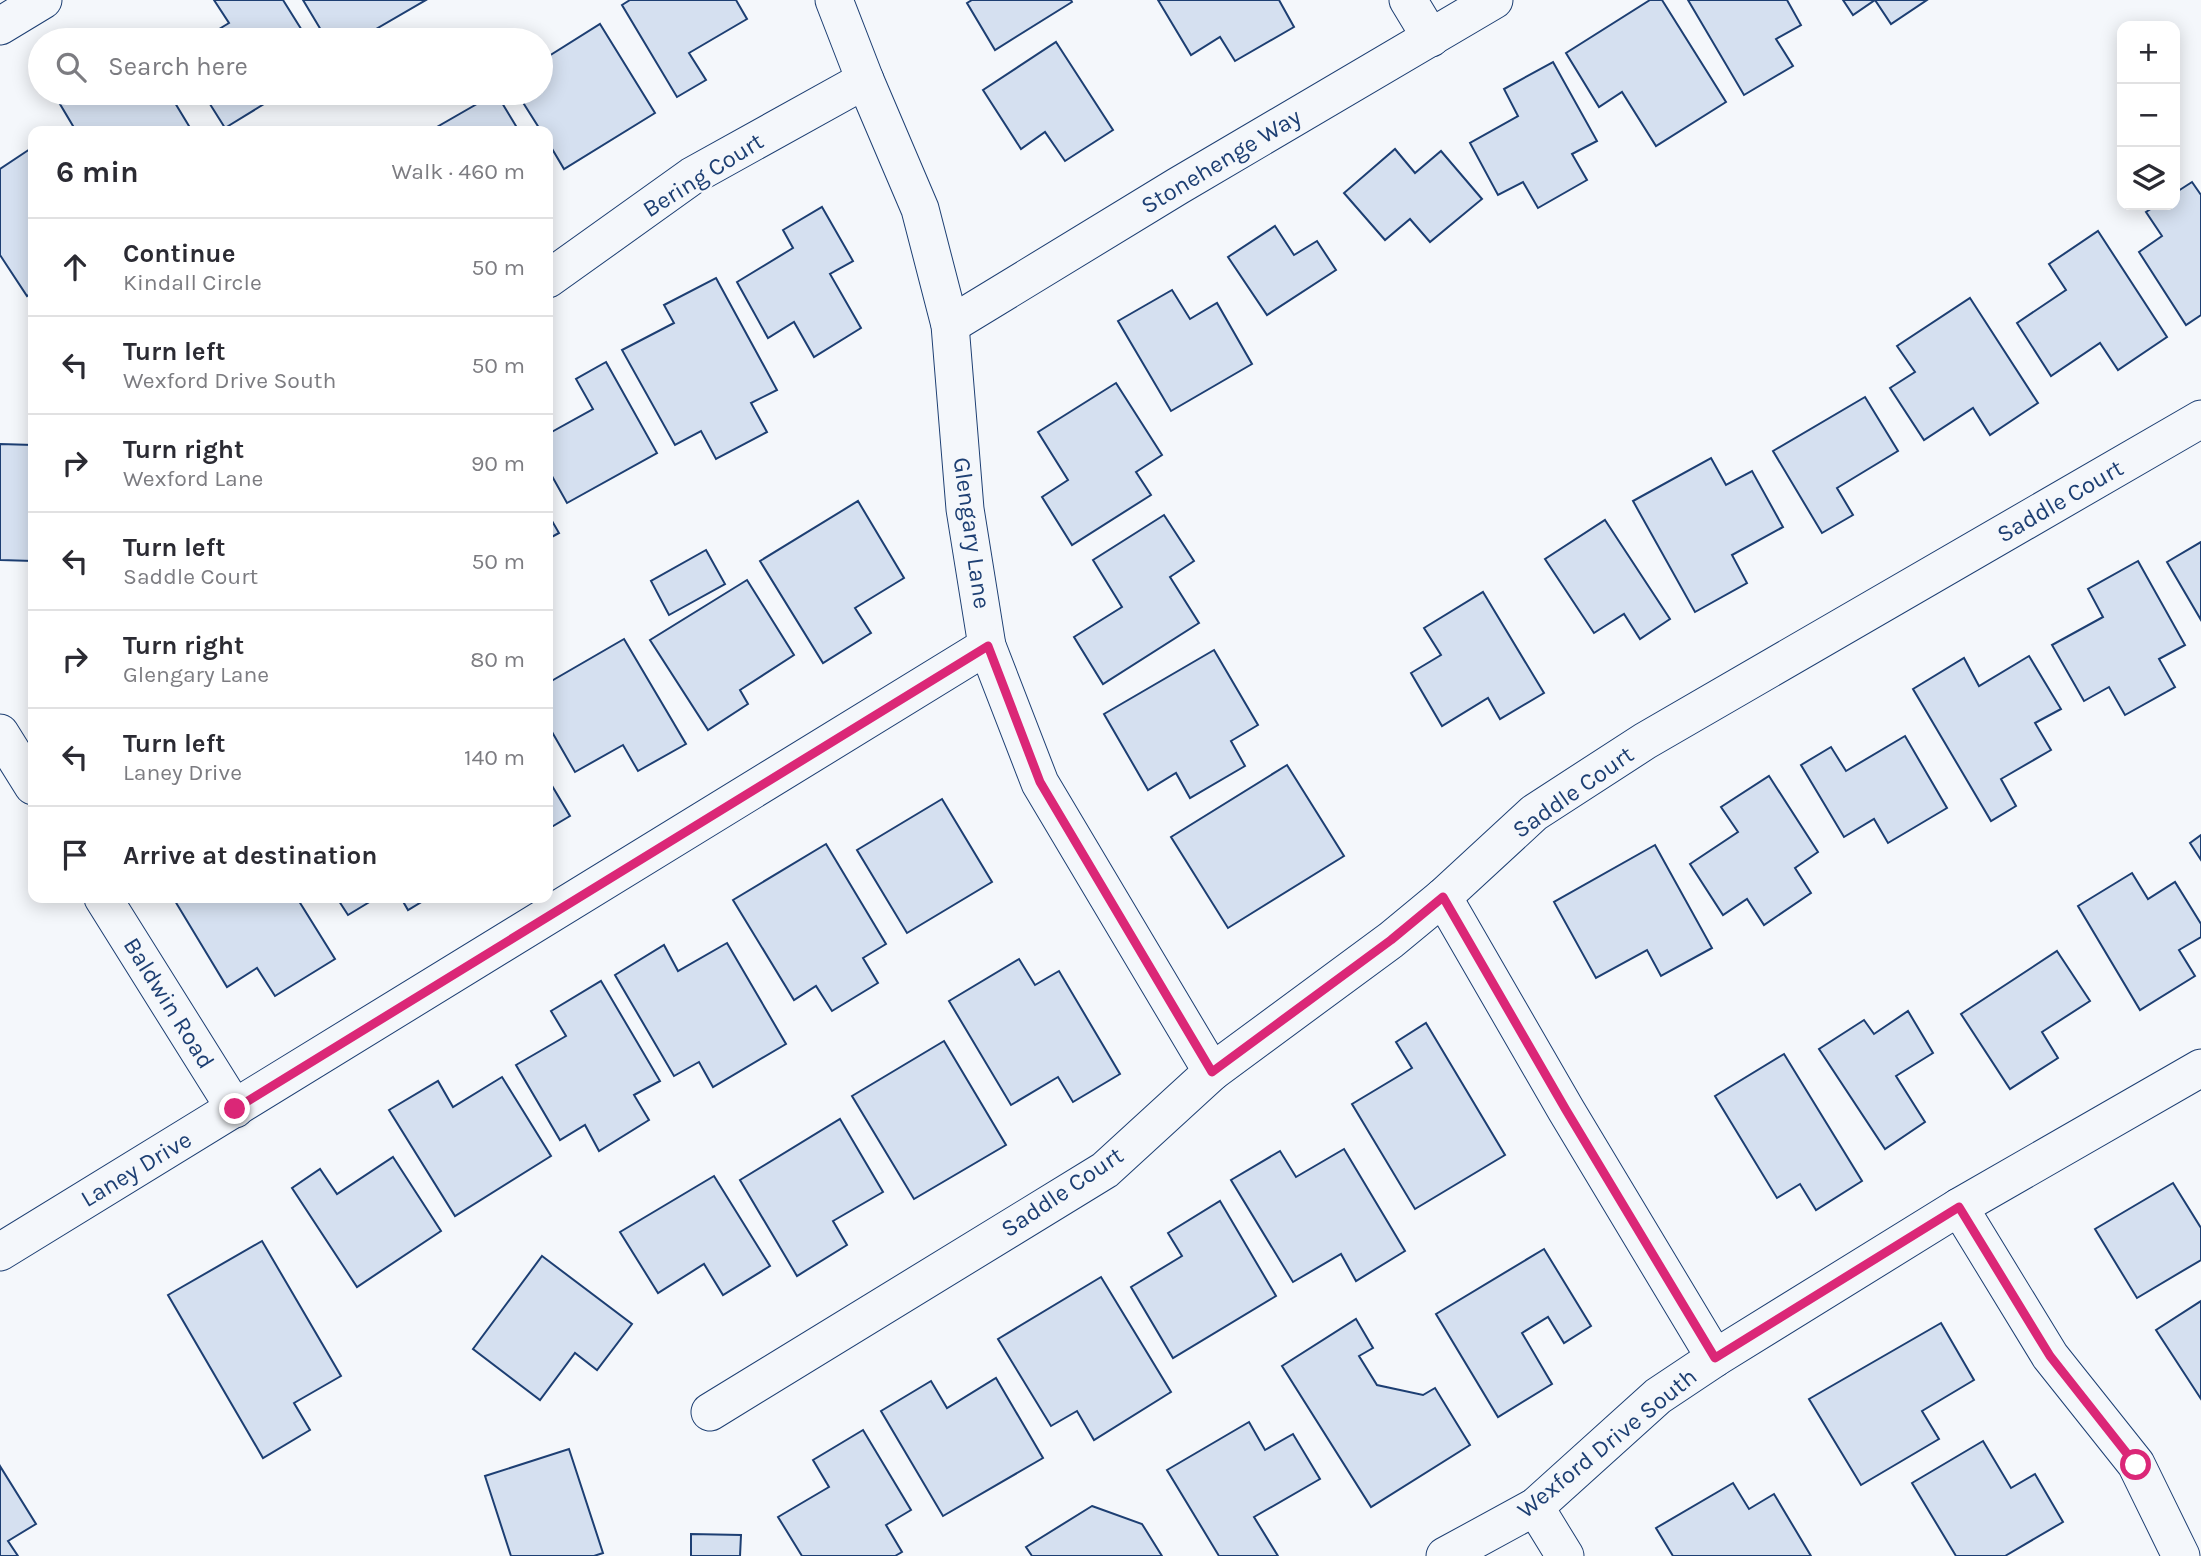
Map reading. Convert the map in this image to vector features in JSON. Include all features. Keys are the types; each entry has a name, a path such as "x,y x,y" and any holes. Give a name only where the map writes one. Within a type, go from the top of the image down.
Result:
{"street":[{"path":"0,26 43,0"},
{"name":"Glengary Lane","path":"834,0 920,209 950,325 965,509 988,646 1040,782 1212,1072"},
{"path":"1408,0 1431,38"},
{"name":"Stonehenge Way","path":"950,325 1178,186 1494,0"},
{"name":"Bering Court","path":"553,275 692,176 865,80"},
{"name":"Saddle Court","path":"710,1412 1105,1170 1212,1072 1391,940 1443,897 1534,813 1645,741 2201,419"},
{"name":"Laney Drive","path":"0,1252 988,646"},
{"path":"0,733 28,778"},
{"path":"1443,897 1573,1122 1715,1358"},
{"name":"Baldwin Road","path":"106,903 235,1109"},
{"name":"Wexford Drive South","path":"1445,1556 1535,1507 1658,1396 1715,1358 1959,1207 2201,1068"},
{"path":"1959,1207 2050,1356 2136,1465 2181,1556"},
{"path":"1535,1507 1565,1556"}],"building":[{"path":"214,0 283,0 300,28 221,28 229,23"},
{"path":"303,0 426,0 378,28 320,28"},
{"path":"630,0 736,0 747,19 689,53 706,80 677,97 622,5"},
{"path":"972,0 1072,2 995,50 967,3"},
{"path":"1158,0 1279,0 1294,27 1235,61 1220,37 1191,55"},
{"path":"1650,0 1662,0 1726,102 1656,146 1622,92 1599,107 1566,53"},
{"path":"1688,0 1787,0 1801,25 1776,39 1793,66 1744,95"},
{"path":"1843,0 1875,0 1853,15"},
{"path":"1875,0 1927,0 1891,24"},
{"path":"600,24 655,113 564,169 553,150 553,126 538,126 525,105 553,105 553,53"},
{"path":"1056,42 1113,130 1065,161 1045,132 1021,149 983,90"},
{"path":"1553,62 1597,141 1572,154 1587,180 1538,208 1523,182 1498,195 1470,143 1518,116 1504,89"},
{"path":"61,105 176,105 189,126 73,126"},
{"path":"211,105 262,105 228,126 224,126"},
{"path":"475,105 503,105 516,126 439,126"},
{"path":"1395,149 1415,173 1441,151 1482,199 1430,242 1410,219 1385,240 1344,193"},
{"path":"28,150 27,296 0,255 0,169"},
{"path":"2192,182 2201,195 2201,315 2186,325 2139,252 2162,236 2146,212 2180,210 2180,190"},
{"path":"822,207 853,261 830,274 861,328 814,357 794,322 768,338 737,282 793,248 783,230"},
{"path":"1275,226 1294,255 1317,241 1336,270 1267,315 1228,257"},
{"path":"2098,231 2167,337 2118,370 2100,343 2051,376 2017,323 2066,290 2049,264"},
{"path":"716,278 777,390 751,403 767,432 716,459 701,431 675,445 622,350 674,323 664,305"},
{"path":"1172,290 1190,319 1217,303 1252,364 1171,411 1118,321"},
{"path":"1970,298 2038,403 1990,435 1973,408 1924,440 1890,388 1915,372 1897,346"},
{"path":"606,362 657,453 567,503 553,478 553,431 593,409 576,379"},
{"path":"1116,383 1162,455 1136,472 1151,495 1072,545 1042,497 1068,480 1038,432"},
{"path":"1865,397 1898,451 1837,488 1853,515 1822,533 1773,451"},
{"path":"0,444 28,445 28,561 0,560"},
{"path":"1711,458 1726,485 1752,471 1783,527 1732,555 1747,583 1695,612 1633,501"},
{"path":"858,501 904,578 855,608 871,633 823,663 760,561"},
{"path":"1164,515 1194,561 1170,577 1199,623 1103,684 1074,637 1122,607 1093,560"},
{"path":"1605,520 1670,619 1640,639 1624,614 1594,633 1545,559"},
{"path":"553,523 559,533 553,536"},
{"path":"2201,542 2201,620 2167,562"},
{"path":"706,550 725,584 669,615 651,581"},
{"path":"2138,561 2185,645 2159,659 2175,687 2125,715 2109,687 2084,701 2052,645 2103,617 2088,589"},
{"path":"747,580 794,655 740,690 748,704 708,730 650,640"},
{"path":"1483,592 1544,693 1500,719 1488,698 1442,726 1411,673 1441,655 1424,628"},
{"path":"624,639 686,744 638,771 623,745 575,772 553,734 553,680"},
{"path":"1214,650 1258,725 1231,741 1245,766 1190,798 1176,773 1148,790 1104,714"},
{"path":"2029,656 2061,709 2035,723 2051,750 2001,779 2016,806 1991,821 1913,689 1964,658 1979,686"},
{"path":"1905,736 1947,808 1888,843 1874,819 1844,837 1801,765 1831,747 1846,771"},
{"path":"1287,765 1344,856 1228,928 1171,837"},
{"path":"1769,776 1818,852 1795,868 1811,893 1764,925 1747,899 1723,915 1690,864 1738,832 1721,807"},
{"path":"553,787 570,816 553,826"},
{"path":"942,799 992,882 907,933 857,850"},
{"path":"2201,835 2201,860 2190,843"},
{"path":"826,844 886,944 863,958 878,983 832,1011 816,986 794,1000 733,900"},
{"path":"1655,845 1712,948 1661,976 1647,950 1596,978 1554,902"},
{"path":"2132,873 2148,899 2175,882 2201,924 2201,937 2179,950 2195,976 2140,1010 2078,906"},
{"path":"176,903 300,903 335,959 275,996 257,968 227,987"},
{"path":"340,903 368,903 348,915"},
{"path":"404,903 420,903 408,910"},
{"path":"727,943 786,1044 713,1087 699,1062 674,1076 615,975 664,945 678,971"},
{"path":"2057,951 2090,1001 2042,1032 2058,1058 2010,1089 1961,1014"},
{"path":"1019,959 1035,985 1059,971 1120,1074 1073,1102 1058,1077 1011,1105 949,1001"},
{"path":"601,981 660,1081 634,1095 649,1120 599,1151 585,1125 560,1140 516,1065 566,1036 551,1011"},
{"path":"1908,1011 1933,1053 1896,1076 1925,1122 1885,1149 1819,1049 1864,1020 1874,1034"},
{"path":"1426,1023 1505,1155 1415,1209 1352,1104 1412,1068 1396,1042"},
{"path":"944,1041 1006,1145 914,1199 852,1096"},
{"path":"1784,1054 1862,1181 1816,1210 1800,1184 1777,1198 1715,1096"},
{"path":"502,1077 551,1156 455,1216 389,1110 438,1081 453,1107"},
{"path":"840,1119 883,1192 833,1221 847,1245 797,1276 740,1180"},
{"path":"1344,1149 1405,1251 1356,1281 1341,1254 1293,1282 1231,1180 1280,1151 1296,1177"},
{"path":"393,1157 441,1231 357,1287 292,1188 320,1169 337,1194"},
{"path":"714,1176 770,1266 723,1295 704,1264 658,1293 620,1232"},
{"path":"2173,1183 2201,1228 2201,1260 2137,1298 2095,1229"},
{"path":"1220,1201 1276,1296 1173,1358 1131,1287 1182,1256 1168,1233"},
{"path":"262,1241 341,1376 294,1403 310,1430 263,1458 168,1295"},
{"path":"1544,1249 1591,1326 1564,1343 1548,1317 1522,1333 1552,1384 1498,1417 1436,1314"},
{"path":"542,1256 632,1324 597,1370 575,1353 540,1400 473,1349"},
{"path":"1101,1277 1171,1392 1094,1440 1077,1411 1051,1426 998,1339"},
{"path":"2201,1301 2201,1399 2156,1330"},
{"path":"1356,1319 1373,1348 1359,1356 1377,1385 1423,1395 1435,1388 1470,1445 1371,1507 1282,1366"},
{"path":"1941,1323 1974,1380 1922,1411 1939,1439 1861,1485 1809,1399"},
{"path":"996,1378 1043,1458 943,1516 881,1411 931,1381 947,1408"},
{"path":"1249,1422 1265,1450 1293,1434 1320,1479 1254,1517 1278,1556 1219,1556 1167,1470"},
{"path":"863,1430 911,1510 886,1525 902,1552 895,1556 802,1556 778,1517 829,1487 813,1460"},
{"path":"1983,1441 2011,1488 2035,1474 2063,1522 2005,1556 1956,1556 1912,1483"},
{"path":"569,1449 603,1553 594,1556 511,1556 485,1476"},
{"path":"0,1466 36,1524 8,1541 18,1556 0,1556"},
{"path":"1733,1483 1749,1509 1774,1494 1811,1556 1673,1556 1656,1528"},
{"path":"1092,1506 1142,1524 1162,1556 1032,1556 1026,1547"},
{"path":"691,1534 741,1535 740,1556 691,1556"}],"route":[{"path":"235,1109 988,646 1040,782 1212,1072 1391,940 1443,897 1566,1110 1715,1358 1959,1207 2050,1356 2136,1465"}]}
